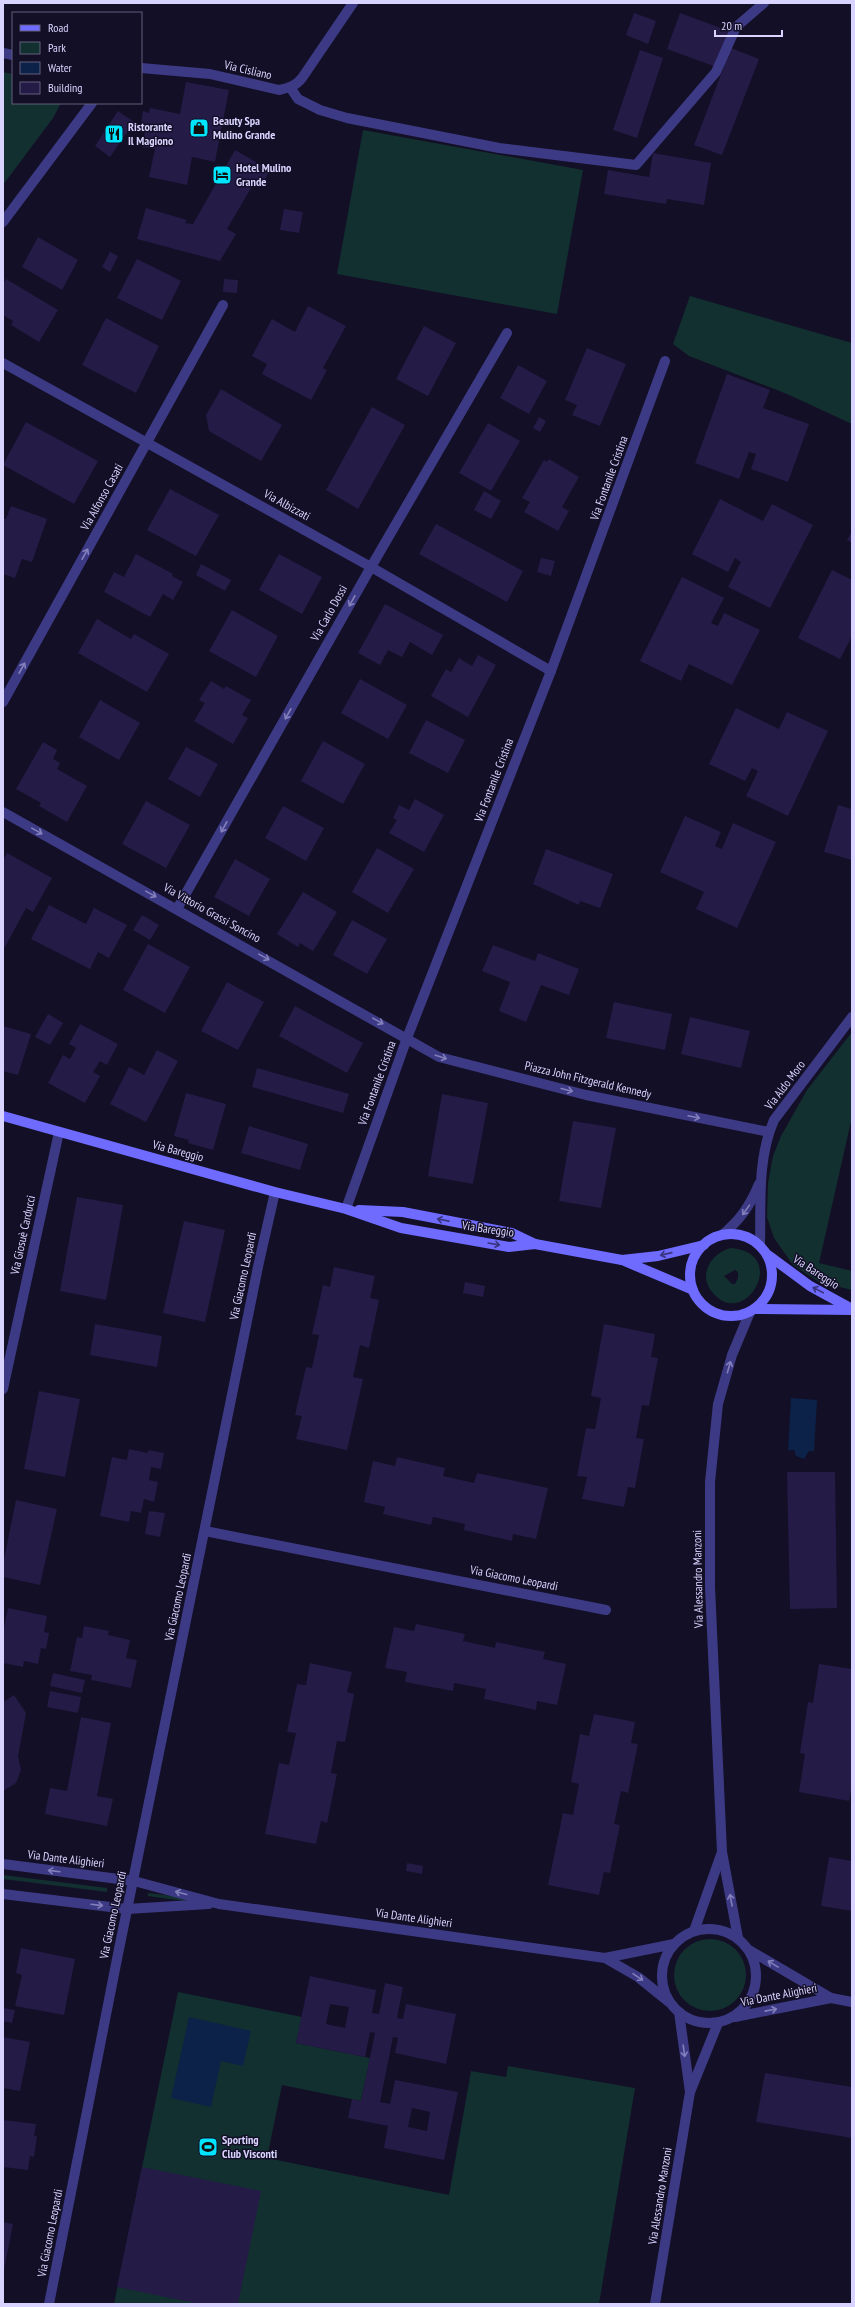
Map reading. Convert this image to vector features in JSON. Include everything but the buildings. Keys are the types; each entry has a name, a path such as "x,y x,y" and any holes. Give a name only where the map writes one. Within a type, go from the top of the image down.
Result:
{"street":[{"path":"353,3 298,84 290,87 298,99 320,110 347,118 499,148 636,165 716,72 736,27 764,3"},
{"name":"Via Cisliano","path":"142,68 210,74 279,90 290,87"},
{"path":"3,222 91,104"},
{"name":"Via Alfonso Casati","path":"3,702 223,305"},
{"name":"Via Carlo Dossi","path":"178,909 371,567 507,333"},
{"name":"Via Fontanile Cristina","path":"346,1209 407,1038 551,671 665,361"},
{"name":"Via Albizzati","path":"4,365 147,442 371,567 551,671"},
{"name":"Via Vittorio Grassi Soncino","path":"3,812 407,1038"},
{"name":"Via Aldo Moro","path":"762,1179 769,1132 774,1120 852,1017"},
{"name":"Piazza John Fitzgerald Kennedy","path":"407,1038 439,1057 586,1095 769,1132"},
{"name":"Via Bareggio","path":"3,1116 275,1192 346,1209 401,1228 509,1247 535,1244"},
{"name":"Via Giosuè Carducci","path":"3,1389 59,1132"},
{"path":"722,1235 738,1222 751,1204 762,1179"},
{"path":"760,1246 762,1179"},
{"name":"Via Giacomo Leopardi","path":"49,2304 127,1909 134,1881 259,1262 275,1192"},
{"name":"Via Bareggio","path":"346,1209 404,1212 512,1234 535,1244 622,1260 693,1290"},
{"name":"Via Bareggio","path":"622,1260 658,1256 704,1245 722,1235 743,1236 760,1246 767,1255 810,1286 852,1309"},
{"name":"Via Bareggio","path":"704,1245 698,1251 691,1266 691,1282 693,1290 707,1308 717,1314 740,1316 752,1311 852,1309"},
{"name":"Via Bareggio","path":"752,1311 766,1297 771,1287 772,1276 767,1255"},
{"name":"Via Alessandro Manzoni","path":"738,1938 722,1852 710,1587 710,1482 718,1404 732,1355 752,1311"},
{"name":"Via Giacomo Leopardi","path":"205,1531 606,1610"},
{"name":"Via Alessandro Manzoni","path":"694,1931 722,1852"},
{"name":"Via Dante Alighieri","path":"3,1864 134,1881 219,1904 605,1958 674,1944"},
{"name":"Via Dante Alighieri","path":"3,1894 127,1909 219,1904"},
{"path":"717,1929 738,1938 749,1950 755,1964 757,1979 753,1994 745,2008 733,2018 718,2023 704,2024 691,2020 679,2012 669,2002 662,1982 664,1962 674,1944 694,1931 717,1929"},
{"name":"Via Dante Alighieri","path":"749,1950 831,1998 852,2002"},
{"name":"Via Dante Alighieri","path":"605,1958 638,1977 669,2002"},
{"name":"Via Dante Alighieri","path":"733,2018 831,1998"},
{"name":"Via Alessandro Manzoni","path":"679,2012 690,2092"},
{"name":"Via Alessandro Manzoni","path":"655,2304 690,2092 718,2023"}],"green space":[{"path":"3,72 12,74 12,104 60,104 53,118 3,185"},
{"path":"363,130 583,170 557,314 337,274"},
{"path":"690,296 852,343 852,424 787,394 689,356 673,344"},
{"path":"852,1032 852,1117 819,1263 852,1271 852,1290 819,1282 793,1265 774,1238 767,1217 768,1183 773,1156 781,1136 807,1090"},
{"path":"730,1248 748,1253 758,1262 760,1274 756,1286 749,1297 738,1303 725,1302 713,1293 708,1286 706,1272 708,1266 717,1255","holes":["735,1270 738,1272 738,1278 735,1284 732,1284 724,1276"]},
{"path":"3,1875 107,1888 107,1892 3,1879"},
{"path":"148,1893 206,1900 206,1904 148,1896"},
{"path":"703,1939 717,1939 724,1941 736,1949 744,1961 746,1975 744,1989 736,2001 724,2009 717,2011 703,2011 696,2009 684,2001 676,1989 674,1982 674,1968 676,1961 684,1949 696,1941"},
{"path":"178,1992 302,2017 296,2043 370,2058 361,2101 282,2085 267,2158 449,2195 471,2071 506,2077 508,2066 635,2088 599,2304 114,2304"}],"water":[{"path":"791,1398 817,1400 814,1451 809,1451 804,1459 796,1456 794,1450 788,1450"},
{"path":"189,2017 251,2031 243,2066 221,2061 211,2107 171,2098"}],"place":[{"name":"Beauty Spa Mulino Grande","path":"199,128"},
{"name":"Ristorante Il Magiono","path":"114,134"},
{"name":"Hotel Mulino Grande","path":"222,175"},
{"name":"Sporting Club Visconti","path":"208,2147"}]}
